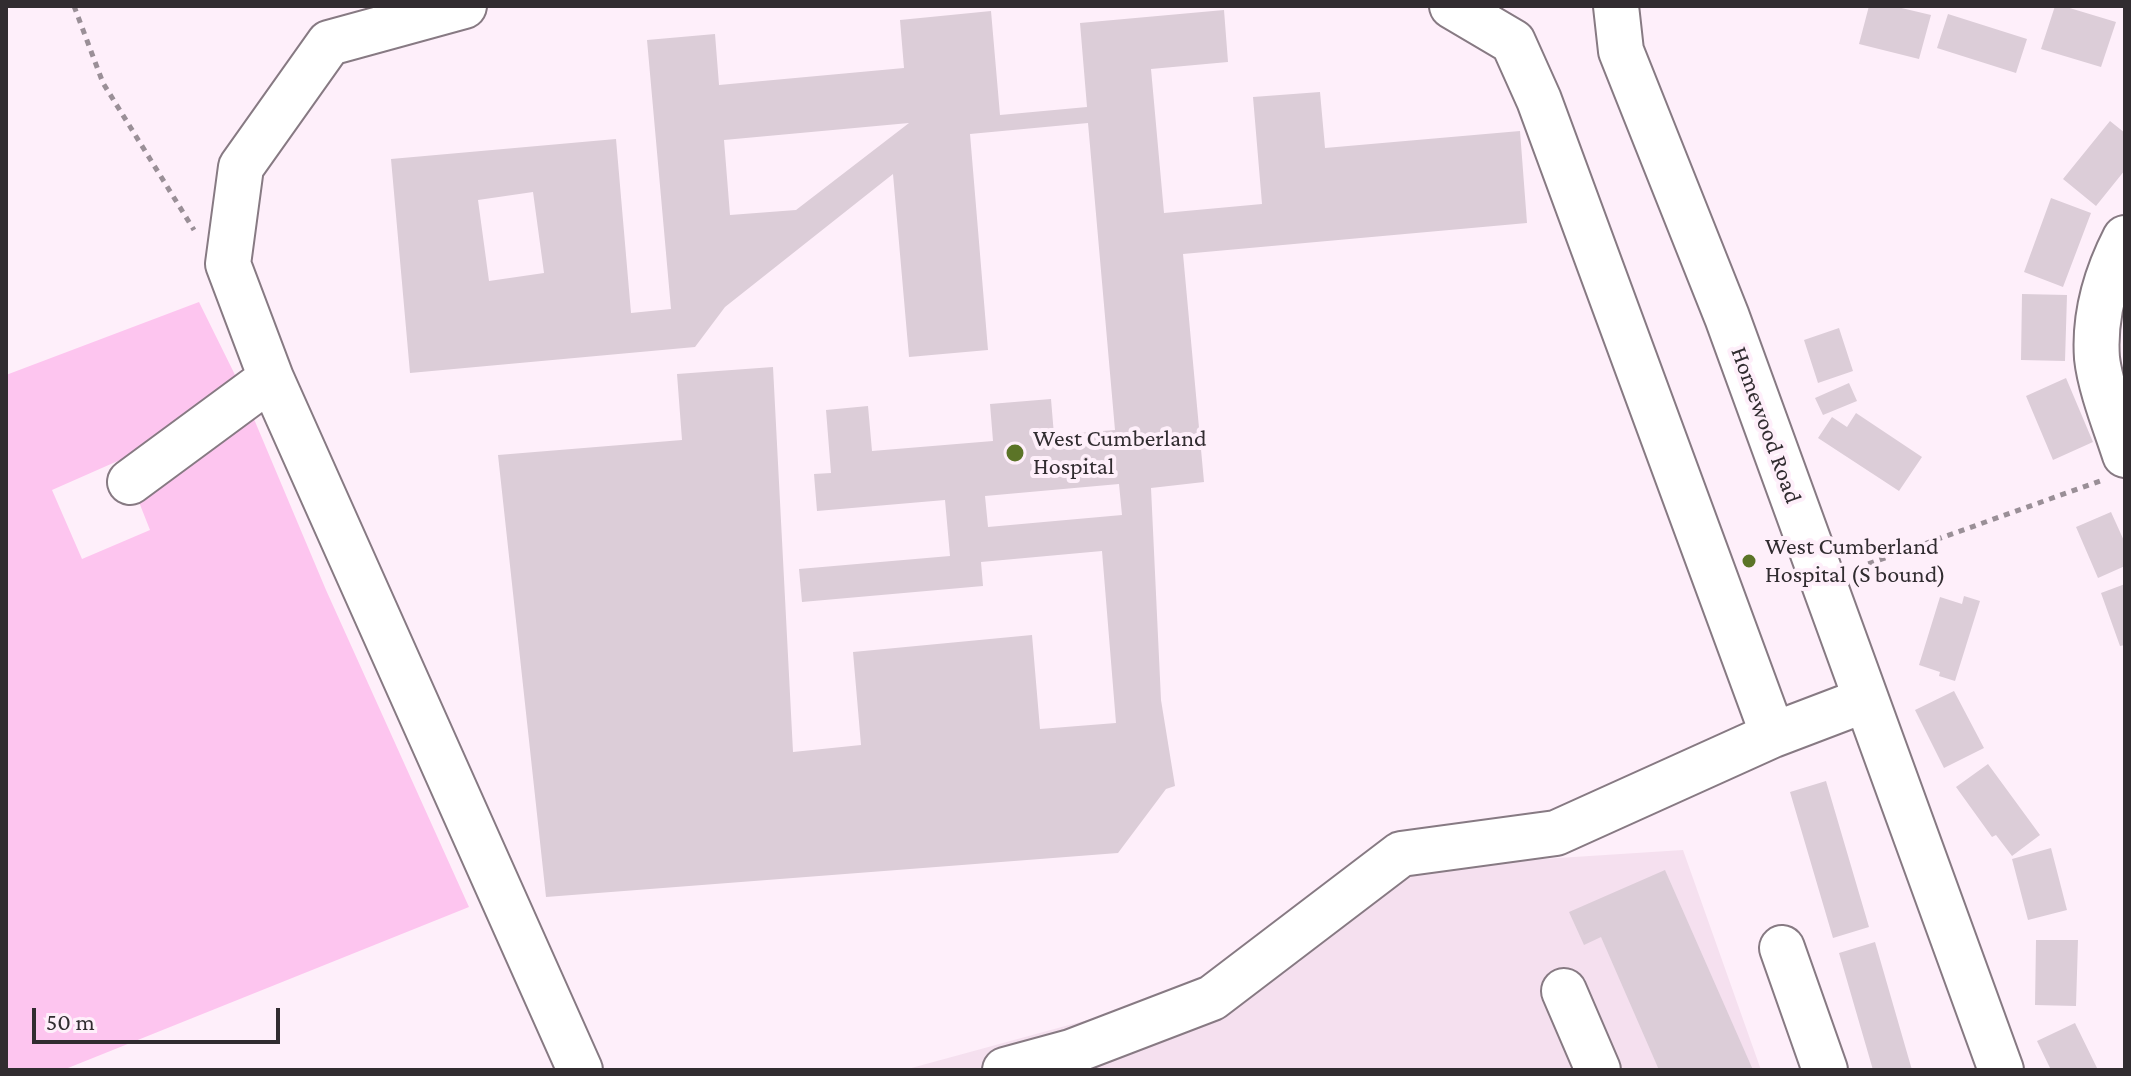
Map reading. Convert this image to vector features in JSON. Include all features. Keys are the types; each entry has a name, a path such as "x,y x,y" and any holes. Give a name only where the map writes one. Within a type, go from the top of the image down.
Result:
{"street":[{"path":"1452,6 1513,42 1539,100 1773,735"},
{"name":"Homewood Road","path":"1616,6 1621,51 1727,317 2001,1070"},
{"path":"455,7 349,21 329,43 241,167 228,264 271,378 580,1070"},
{"path":"2118,466 2108,402 2097,359 2099,307 2113,261 2125,238"},
{"path":"130,482 271,378"},
{"path":"1005,1070 1071,1052 1212,998 1401,854 1556,833 1773,735 1865,700"},
{"path":"1782,948 1825,1070"},
{"path":"1564,991 1598,1070"}],"path":[{"path":"74,6 103,83 196,232"},
{"path":"1822,580 2118,466"}],"shaded area":[{"path":"199,302 238,381 124,468 120,460 52,490 82,559 150,530 137,497 251,412 326,590 469,907 63,1070 6,1070 6,375"},
{"path":"1683,850 1761,1070 904,1070 1300,962 1340,872"}],"building":[{"path":"1869,6 1893,6 1931,15 1919,59 1859,44"},
{"path":"2055,6 2116,22 2101,67 2041,49"},
{"name":"West Cumberland Hospital","path":"1224,10 1228,62 1151,69 1164,213 1262,204 1253,97 1320,92 1325,148 1520,131 1527,223 1183,254 1204,482 1151,488 1161,700 1175,786 1166,789 1118,853 546,897 498,455 682,440 677,374 773,367 793,752 861,745 853,652 1032,635 1040,729 1116,723 1102,551 981,562 983,586 802,602 799,569 950,556 945,500 817,511 814,474 831,473 826,410 868,406 872,451 993,441 990,404 1051,399 1054,435 1115,430 1088,123 970,134 988,350 909,357 893,174 725,307 695,347 410,373 391,159 616,139 631,313 671,309 647,40 715,34 719,85 904,68 900,20 991,11 1000,115 1087,107 1080,23","holes":["909,123 796,210 730,215 724,140","533,192 544,273 489,281 478,200","1119,484 1122,515 988,527 985,496"]},
{"path":"1948,14 2027,39 2016,73 1937,48"},
{"path":"2110,121 2125,133 2125,170 2096,206 2063,179"},
{"path":"2051,198 2091,213 2063,287 2024,272"},
{"path":"2022,294 2067,295 2065,361 2021,360"},
{"path":"1839,328 1853,371 1818,383 1804,340"},
{"path":"2066,378 2093,442 2053,460 2026,396"},
{"path":"1849,383 1857,401 1823,415 1815,398"},
{"path":"1856,413 1922,457 1899,491 1818,438 1832,417 1847,427"},
{"path":"2111,512 2125,543 2125,566 2098,578 2076,527"},
{"path":"2125,584 2125,645 2120,646 2101,593"},
{"path":"1964,596 1980,601 1955,681 1919,665 1940,597 1962,604"},
{"path":"1954,691 1984,748 1944,768 1915,710"},
{"path":"1988,764 2040,835 2012,856 1996,835 1992,837 1956,787"},
{"path":"1826,781 1869,927 1833,938 1790,792"},
{"path":"2051,848 2067,910 2028,920 2012,859"},
{"path":"1665,870 1753,1070 1659,1070 1601,937 1584,945 1569,912"},
{"path":"2036,940 2078,940 2076,1006 2035,1005"},
{"path":"1875,942 1912,1070 1873,1070 1839,953"},
{"path":"2075,1023 2098,1070 2051,1070 2037,1041"}],"place":[{"name":"West Cumberland Hospital","path":"1015,453"},
{"name":"West Cumberland Hospital (S bound)","path":"1749,561"}]}
